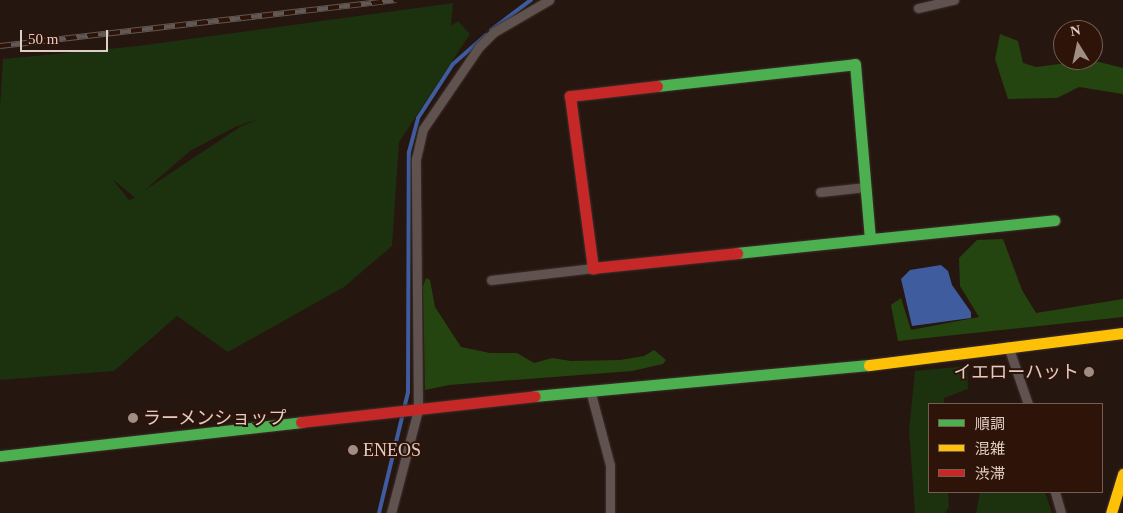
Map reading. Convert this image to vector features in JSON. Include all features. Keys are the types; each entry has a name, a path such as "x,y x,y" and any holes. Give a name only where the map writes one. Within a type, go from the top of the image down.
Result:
{"street":[{"path":"391,513 418,410 416,159 424,129 479,47 494,32 549,0"},
{"path":"918,8 954,0"},
{"path":"593,268 570,96 856,64 870,238"},
{"path":"820,192 866,186"},
{"path":"491,280 870,238 1054,220"},
{"path":"0,456 590,390 888,363 1008,346 1123,333"},
{"path":"1008,346 1028,403"},
{"path":"590,390 610,465 610,513"},
{"path":"1111,513 1123,474"},
{"path":"1055,493 1061,513"}],"green space":[{"path":"453,3 451,26 458,21 470,34 399,142 392,246 344,287 228,352 177,316 114,371 0,380 0,107 3,59 138,46","holes":["258,119 240,127 145,190 190,151 235,127","115,181 135,198 129,200"]},
{"path":"1000,34 1018,41 1023,63 1036,67 1053,65 1053,70 1103,70 1103,63 1123,68 1123,94 1079,87 1057,98 1008,99 995,59"},
{"path":"1003,239 1022,290 1036,313 1123,299 1123,317 898,341 891,305 901,298 911,330 979,317 960,286 959,258 977,240"},
{"path":"426,278 430,280 435,307 461,347 490,353 517,353 534,363 552,358 571,361 620,360 644,356 654,350 666,360 663,364 632,371 449,385 425,390 423,287"},
{"path":"967,366 968,389 944,398 944,403 928,403 928,493 948,493 949,507 945,513 915,513 909,430 915,371"},
{"path":"980,493 1045,493 1052,513 976,513"}],"water":[{"path":"941,265 948,271 952,285 971,312 971,318 912,326 901,279 910,270"}],"waterway":[{"path":"491,30 531,0"},
{"path":"379,513 408,392 409,152 418,118 453,64 486,35"}],"railway":[{"path":"0,46 396,0"}],"traffic: fast":[{"path":"657,86 855,64 870,238"},
{"path":"737,253 1054,220"},
{"path":"535,396 869,365"},
{"path":"0,456 301,422"}],"traffic: slow":[{"path":"869,365 1123,333"},
{"path":"1111,513 1123,474"}],"traffic: jam":[{"path":"657,86 570,96 593,268 737,253"},
{"path":"301,422 535,396"}],"place":[{"name":"イエローハット","path":"1089,372"},
{"name":"ラーメンショップ","path":"133,418"},
{"name":"ENEOS","path":"353,450"}]}
